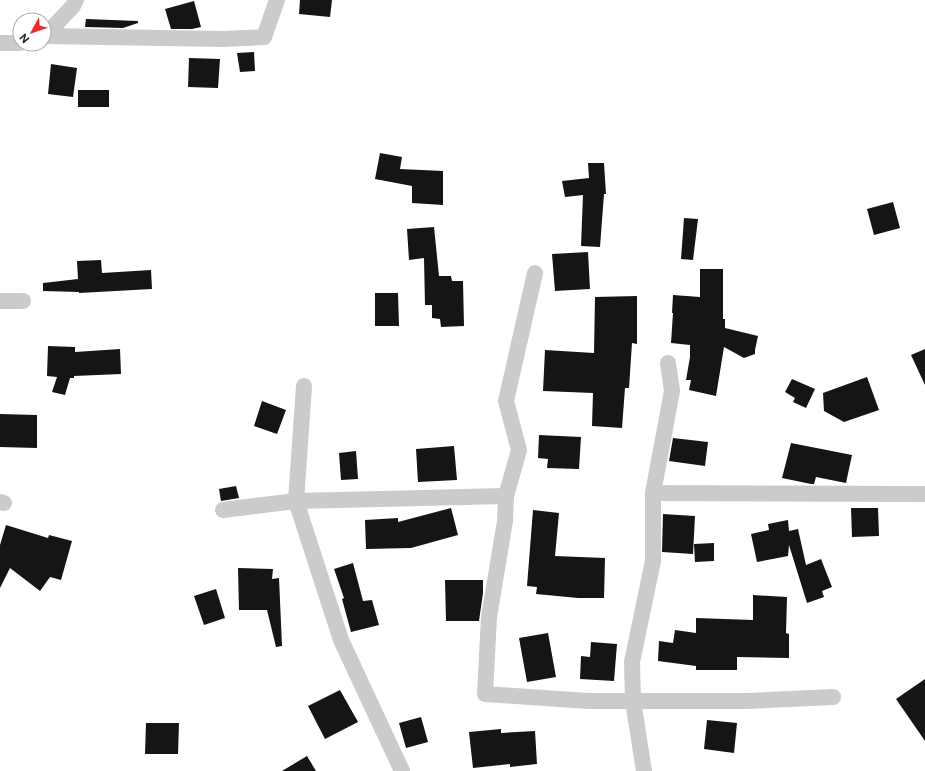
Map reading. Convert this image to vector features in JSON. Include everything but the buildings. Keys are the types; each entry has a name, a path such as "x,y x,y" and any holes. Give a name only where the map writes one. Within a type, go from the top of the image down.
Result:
{"street":[{"path":"52,28 73,6 76,0"},
{"path":"52,36 223,39 264,37 277,0"},
{"path":"0,43 12,43"},
{"path":"535,273 506,401 519,450 506,496 505,521 490,617 485,694 588,701 748,701 833,697"},
{"path":"0,301 23,301"},
{"path":"644,771 634,701 632,662 653,561 653,493 672,391 668,363"},
{"path":"304,386 296,501 341,640 402,771"},
{"path":"653,493 925,494"},
{"path":"223,510 296,501 506,496"}]}
